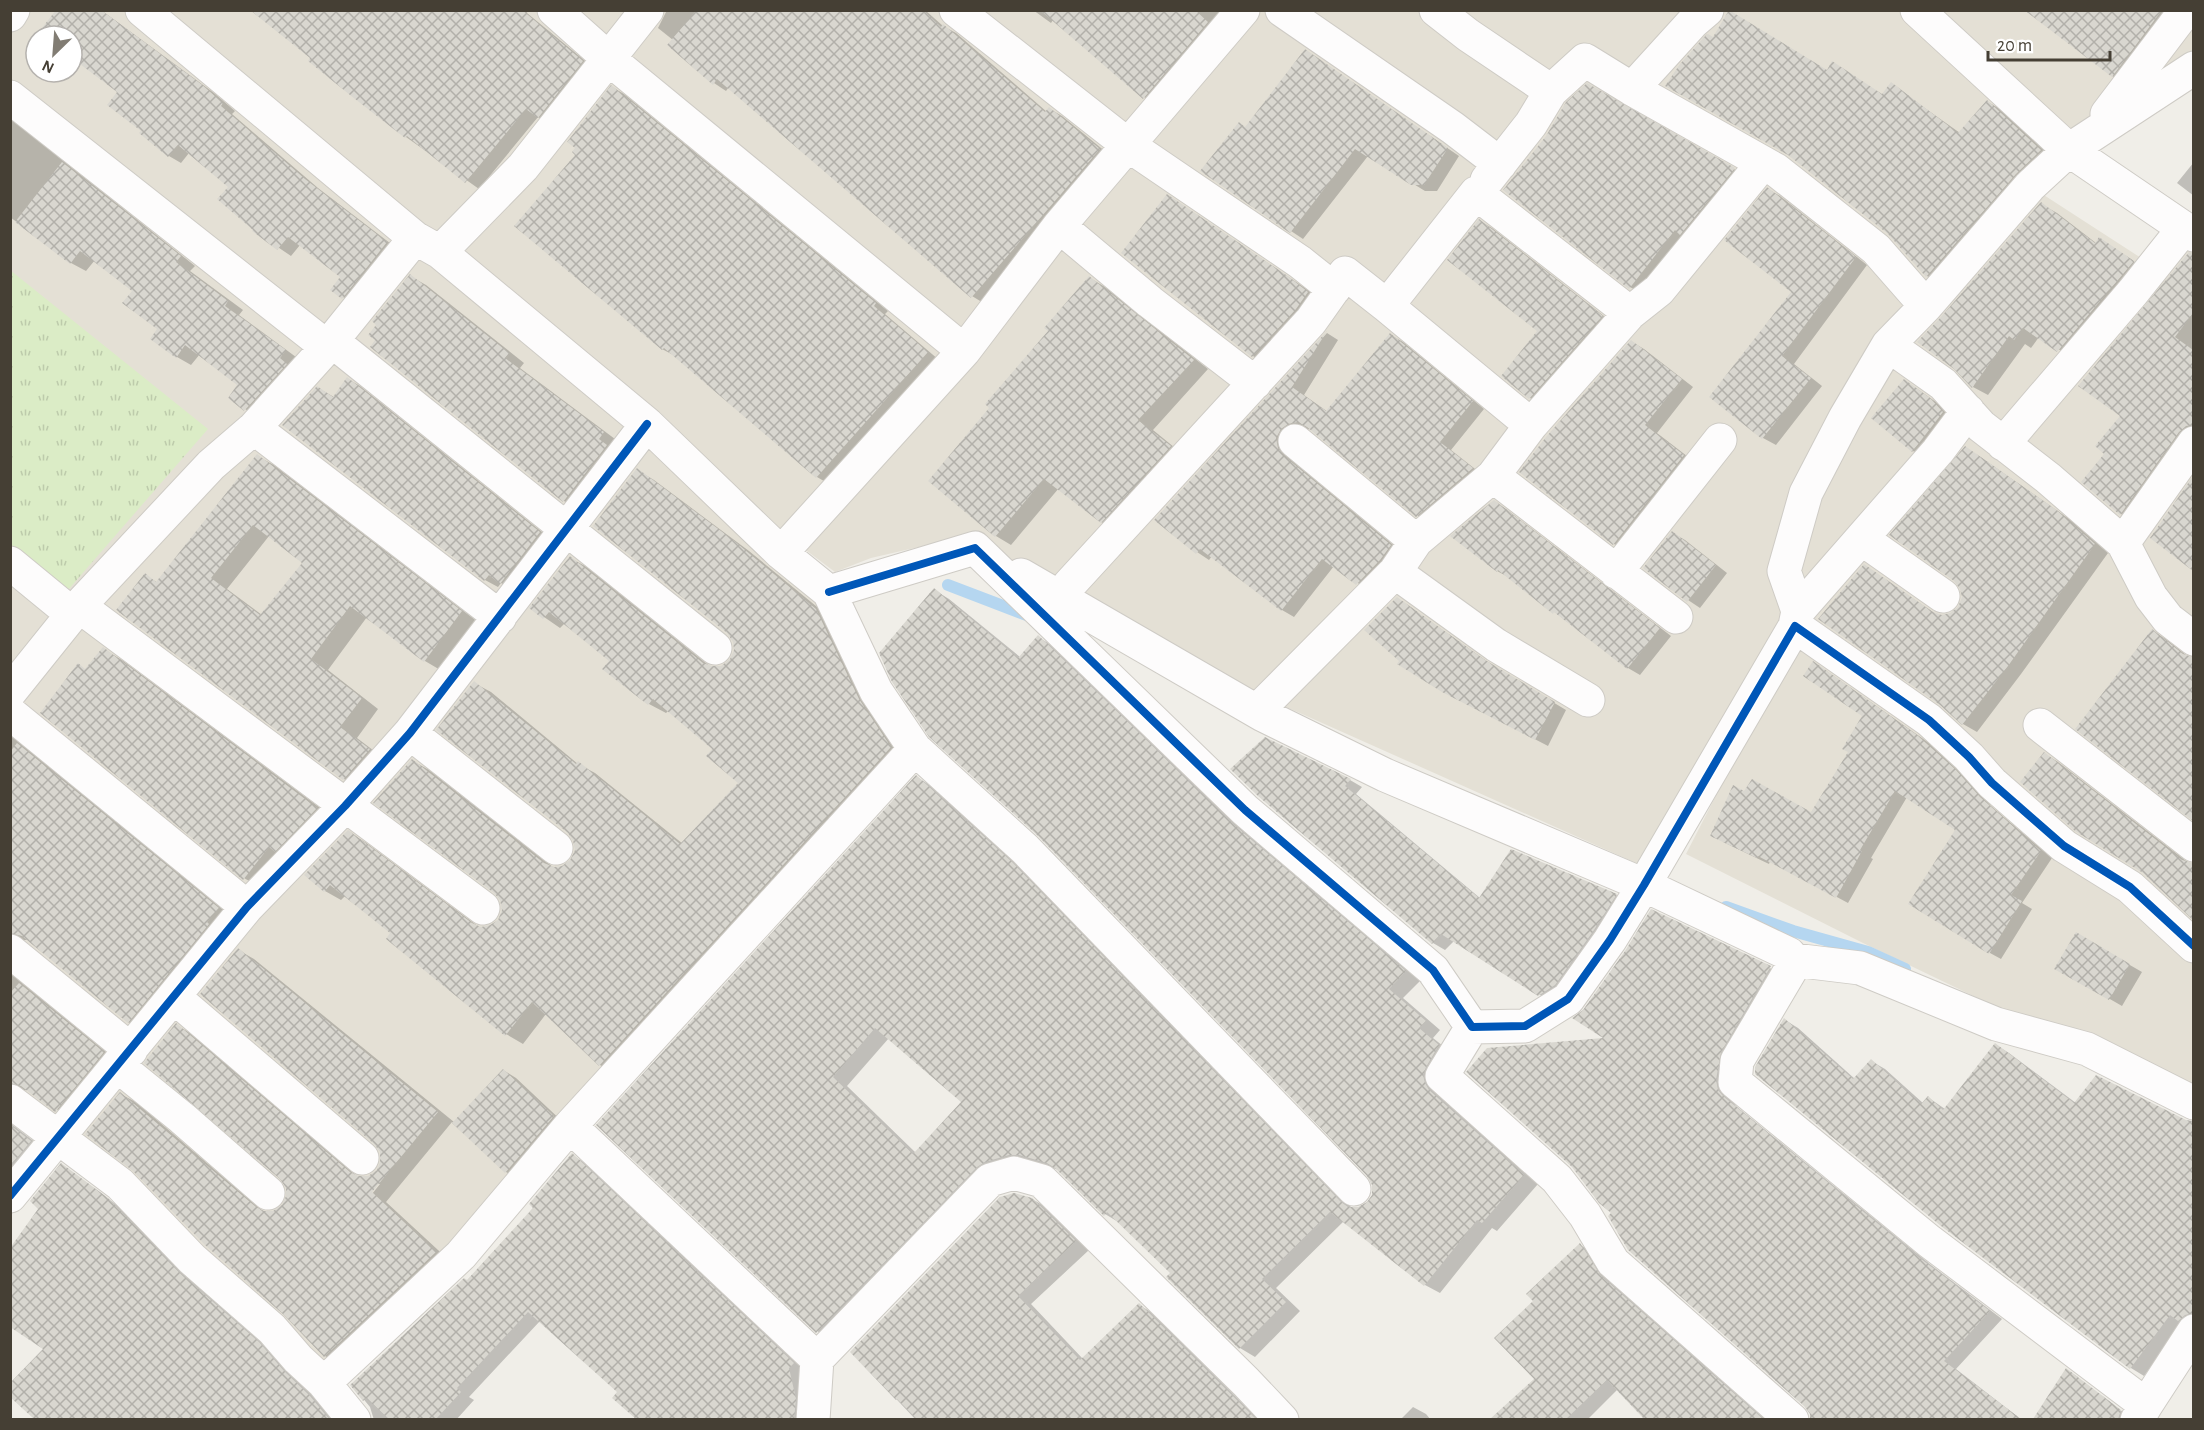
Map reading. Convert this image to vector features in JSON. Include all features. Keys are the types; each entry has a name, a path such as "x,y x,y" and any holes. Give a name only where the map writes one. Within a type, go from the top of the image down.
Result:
{"street":[{"path":"10,15 13,10"},
{"path":"142,10 647,424 781,553 829,592 876,691 915,749 1025,849 1354,1189"},
{"path":"554,10 609,59 964,351"},
{"path":"10,692 76,610 211,465 254,428 329,344 427,245 523,167 647,10"},
{"path":"956,10 1128,145 1300,262 1334,289"},
{"path":"781,553 964,351 1059,226 1243,10"},
{"path":"1282,10 1500,164"},
{"path":"1436,10 1551,92"},
{"path":"1917,10 2189,231 2133,292 2003,444"},
{"path":"2080,142 2186,10"},
{"path":"1632,88 1694,14"},
{"path":"1387,306 1531,124 1551,92 1585,60 1776,170 1876,249 1926,306"},
{"path":"2193,68 2080,142 2030,186 1926,306 1888,345 1845,418 1806,493 1784,571 1796,618 1929,720 1969,757 1992,783 2064,846 2130,888 2193,946"},
{"path":"10,97 566,529 715,648"},
{"path":"1257,711 1395,572 1416,541 1492,476 1531,425 1630,313 1659,290 1763,163"},
{"path":"1476,193 1630,313"},
{"path":"1059,226 1150,302 1255,383"},
{"path":"1069,585 1311,321 1345,273 1531,425"},
{"path":"1888,345 1943,384 1981,426 2048,478 2123,543 2151,597 2168,619 2193,639"},
{"path":"1472,1027 1525,1026 1568,999 1610,940 1644,885 1796,618 1938,451 1968,411"},
{"path":"10,1196 248,907 345,806 410,733 647,424"},
{"path":"254,428 500,617"},
{"path":"1616,572 1720,440"},
{"path":"1295,441 1416,541"},
{"path":"2123,543 2193,443"},
{"path":"1492,476 1676,617"},
{"path":"1862,539 1943,596"},
{"path":"829,592 975,548 1257,711 1385,775 1644,885 1789,954 1794,960 1860,968 1996,1024 2087,1049 2193,1103"},
{"path":"975,548 1245,810 1433,970 1472,1027"},
{"path":"10,563 483,909"},
{"path":"1395,572 1496,645 1588,700"},
{"path":"10,713 248,907"},
{"path":"2040,725 2193,844"},
{"path":"410,733 556,848"},
{"path":"324,1383 461,1255 570,1126 915,749"},
{"path":"10,951 125,1058 182,1118 268,1193"},
{"path":"1794,960 1775,1000 1737,1061 1735,1082 2141,1412 2193,1331"},
{"path":"174,997 362,1158"},
{"path":"1472,1027 1442,1076 1557,1179 1585,1215 1613,1262 1792,1419"},
{"path":"10,1101 120,1184 192,1259 272,1329 298,1359 324,1383 354,1419"},
{"path":"570,1126 817,1359"},
{"path":"813,1419 817,1359 990,1180 1014,1173 1042,1181 1282,1419"}],"shaded area":[{"path":"11,11 145,11 827,599 905,755 325,1379 11,1096"},
{"path":"166,11 1236,11 781,547"},
{"path":"1238,11 1902,11 1970,73 2065,153 2033,188 2155,267 2183,233 2193,242 2193,1085 2104,1045 2013,1015 1686,854 1804,624 1792,573 1816,496 1896,354 1998,227 1941,284 1895,317 1808,470 1774,566 1789,632 1645,867 1139,644 1026,572 985,538 923,546 871,558 835,572 791,539"},
{"path":"1929,11 2193,11 2193,68 2071,137"}],"green space":[{"path":"10,270 208,429 61,598 11,557"}],"building":[{"path":"56,10 101,10 201,84 223,103 221,106 305,179 387,242 342,299 330,290 340,277 288,237 277,250 217,199 228,187 178,145 168,157 139,133 141,131 107,105 117,92 84,67 84,24 45,24"},
{"path":"250,10 522,10 583,61 538,118 526,109 465,183 407,136 405,138 350,95 308,61 310,58"},
{"path":"697,10 923,10 941,27 943,24 1045,112 1049,107 1100,149 971,298 717,79 713,85 667,45"},
{"path":"1040,10 1195,10 1208,22 1143,99"},
{"path":"1729,10 1827,70 1832,61 1882,94 1891,82 1958,133 1987,100 2041,150 2016,174 1926,277 1888,234 1788,155 1665,86 1680,64 1706,35 1713,37"},
{"path":"2024,10 2162,10 2112,77"},
{"path":"1305,49 1448,148 1424,185 1411,185 1355,149 1290,233 1200,171 1239,122 1245,127"},
{"path":"1587,83 1735,168 1680,235 1675,230 1629,289 1503,190 1546,136 1566,102"},
{"path":"611,85 876,303 874,306 928,352 816,478 664,348 662,350 514,226 575,155 572,152 575,148 567,142"},
{"path":"62,162 181,256 176,262 228,301 225,306 286,350 280,358 287,364 244,411 228,398 237,385 185,345 176,358 150,339 157,329 122,303 132,291 80,251 70,264 15,222"},
{"path":"1767,187 1856,257 1782,356 1811,378 1762,439 1709,397 1791,292 1724,240"},
{"path":"1167,194 1308,292 1296,309 1252,357 1121,253"},
{"path":"2041,202 2095,243 2099,237 2134,261 2057,352 2023,328 2014,340 2009,336 1972,388 1954,369 1917,342"},
{"path":"1479,219 1603,316 1529,399 1501,376 1537,331 1447,260"},
{"path":"2189,252 2193,254 2193,313 2175,337 2193,350 2193,425 2186,426 2179,432 2120,515 2081,482 2104,454 2095,446 2120,416 2078,386"},
{"path":"410,274 509,353 505,358 604,432 599,439 607,445 563,502 370,347 375,340 368,335 376,325 372,321"},
{"path":"1089,276 1194,360 1138,420 1171,446 1101,523 1044,479 995,537 928,481 989,408 985,404 1048,331 1044,328"},
{"path":"1327,331 1292,387 1326,411 1390,333 1473,401 1440,442 1473,468 1416,517 1307,427 1298,422 1288,424 1281,429 1276,438 1278,448 1283,455 1391,545 1356,585 1322,559 1281,611 1200,549 1196,554 1154,520"},
{"path":"1631,340 1682,379 1645,425 1684,455 1613,545 1519,472 1546,437"},
{"path":"347,377 540,532 500,584 489,575 484,581 282,425 317,386 333,397"},
{"path":"1904,379 1930,398 1943,412 1912,452 1871,418"},
{"path":"1965,446 2058,511 2095,544 2008,666 1962,725 1940,705 1818,619 1864,564 1933,612 1942,615 1958,607 1962,597 1954,581 1889,535"},
{"path":"257,454 462,611 424,662 350,606 311,659 362,698 340,727 370,749 343,780 116,610 145,573 156,582","holes":["253,525 302,563 260,615 211,578"]},
{"path":"637,468 733,540 816,609 859,699 891,747 599,1066 532,1002 505,1036 386,939 390,933 330,885 324,892 304,875 348,830 472,923 481,927 498,920 502,910 500,900 494,893 373,803 412,759 544,863 554,867 562,866 570,860 575,850 568,833 436,730 474,681 680,844 738,783 706,756 712,749 653,699 648,705 602,669 609,661 549,612 543,619 529,608 570,556 703,663 721,666 730,659 734,650 733,642 727,633 593,526"},
{"path":"2193,476 2193,571 2150,538"},
{"path":"1494,500 1660,628 1627,669 1450,536"},
{"path":"1672,531 1716,565 1687,602 1643,568"},
{"path":"934,588 1018,658 1038,635 1233,824 1406,971 1389,989 1426,1021 1419,1028 1439,1045 1423,1075 1429,1090 1524,1175 1482,1223 1477,1220 1424,1286 1330,1212 1262,1279 1286,1302 1239,1349 1166,1277 1170,1273 1107,1212 1104,1216 1055,1168 1047,1163 1019,1155 1009,1155 985,1162 977,1167 816,1333 596,1125 916,775 1012,862 1341,1202 1348,1207 1358,1207 1367,1202 1372,1195 1372,1185 1367,1176 1038,836 929,737 892,682 879,653","holes":["875,1028 961,1102 913,1154 833,1077"]},
{"path":"1397,597 1485,660 1555,702 1535,740 1442,692 1397,664 1399,661 1364,630"},
{"path":"2152,629 2183,654 2193,657 2193,821 2075,729"},
{"path":"103,647 317,808 275,852 269,847 243,880 40,713 78,663 85,669"},
{"path":"1813,661 1917,735 1956,770 1980,797 2041,851 2011,895 2022,901 1989,954 1908,904 1955,830 1895,791 1860,850 1862,851 1836,898 1758,856 1757,858 1710,836 1733,785 1744,791 1752,779 1811,812 1848,752 1842,749 1862,716 1803,676"},
{"path":"1265,737 1351,779 1345,786 1479,898 1511,849 1617,894 1555,985 1538,996 1441,934 1432,944 1258,796 1230,769"},
{"path":"17,743 219,908 207,922 209,924 128,1023 22,936 10,933 10,752"},
{"path":"2044,752 2182,860 2193,863 2193,920 2143,873 2075,831 2020,782"},
{"path":"1651,909 1771,966 1721,1052 1716,1080 1718,1090 1917,1256 1990,1311 1944,1361 2021,1419 1810,1419 1810,1414 1804,1406 1628,1250 1608,1216 1611,1213 1599,1203 1572,1167 1466,1072 1487,1048 1603,1038 1572,1018 1583,1010 1625,951"},
{"path":"2076,932 2130,964 2109,1000 2054,969"},
{"path":"238,948 438,1112 372,1192 436,1252 324,1357 284,1315 205,1245 133,1171 85,1134 120,1092 256,1207 264,1211 273,1211 282,1205 286,1196 286,1188 280,1179 144,1063 176,1023 350,1172 358,1176 368,1176 377,1170 380,1152 374,1144 200,994"},
{"path":"19,983 104,1052 55,1112 21,1086 10,1083 10,993"},
{"path":"1784,1018 1853,1079 1871,1059 1921,1104 1928,1096 1943,1110 1995,1043 2074,1103 2096,1075 2186,1120 2193,1121 2193,1313 2185,1315 2178,1321 2170,1315 2130,1369 1941,1226 1755,1074 1755,1067"},
{"path":"503,1069 554,1116 505,1173 452,1123"},
{"path":"10,1125 31,1141 10,1166"},
{"path":"572,1153 794,1363 789,1368 796,1399 794,1419 636,1419 612,1398 617,1392 528,1312 457,1388 461,1392 436,1419 389,1419 366,1398 363,1401 350,1385 464,1278 467,1280 533,1208 529,1204"},
{"path":"61,1163 108,1198 180,1273 259,1342 329,1419 34,1419 10,1397 10,1383 43,1349 10,1327 10,1248 38,1209 30,1201"},
{"path":"1014,1193 1032,1198 1076,1241 1018,1296 1080,1360 1139,1303 1256,1419 917,1419 896,1400 850,1352 1000,1197"},
{"path":"1580,1243 1601,1276 1763,1419 1644,1419 1607,1380 1566,1419 1490,1419 1534,1379 1494,1338 1533,1301 1526,1294"},
{"path":"2066,1368 2121,1410 2118,1419 2033,1419"}],"waterway":[{"path":"948,585 1029,616"},
{"path":"1726,907 1793,931 1868,952 1905,969"}],"cycle path":[{"path":"10,1196 247,907 345,806 410,733 647,424"},
{"path":"829,592 975,548 1245,810 1433,970 1472,1027 1525,1026 1568,999 1610,940 1644,885 1795,626 1929,720 1969,757 1992,783 2064,846 2130,887 2194,946"}]}
